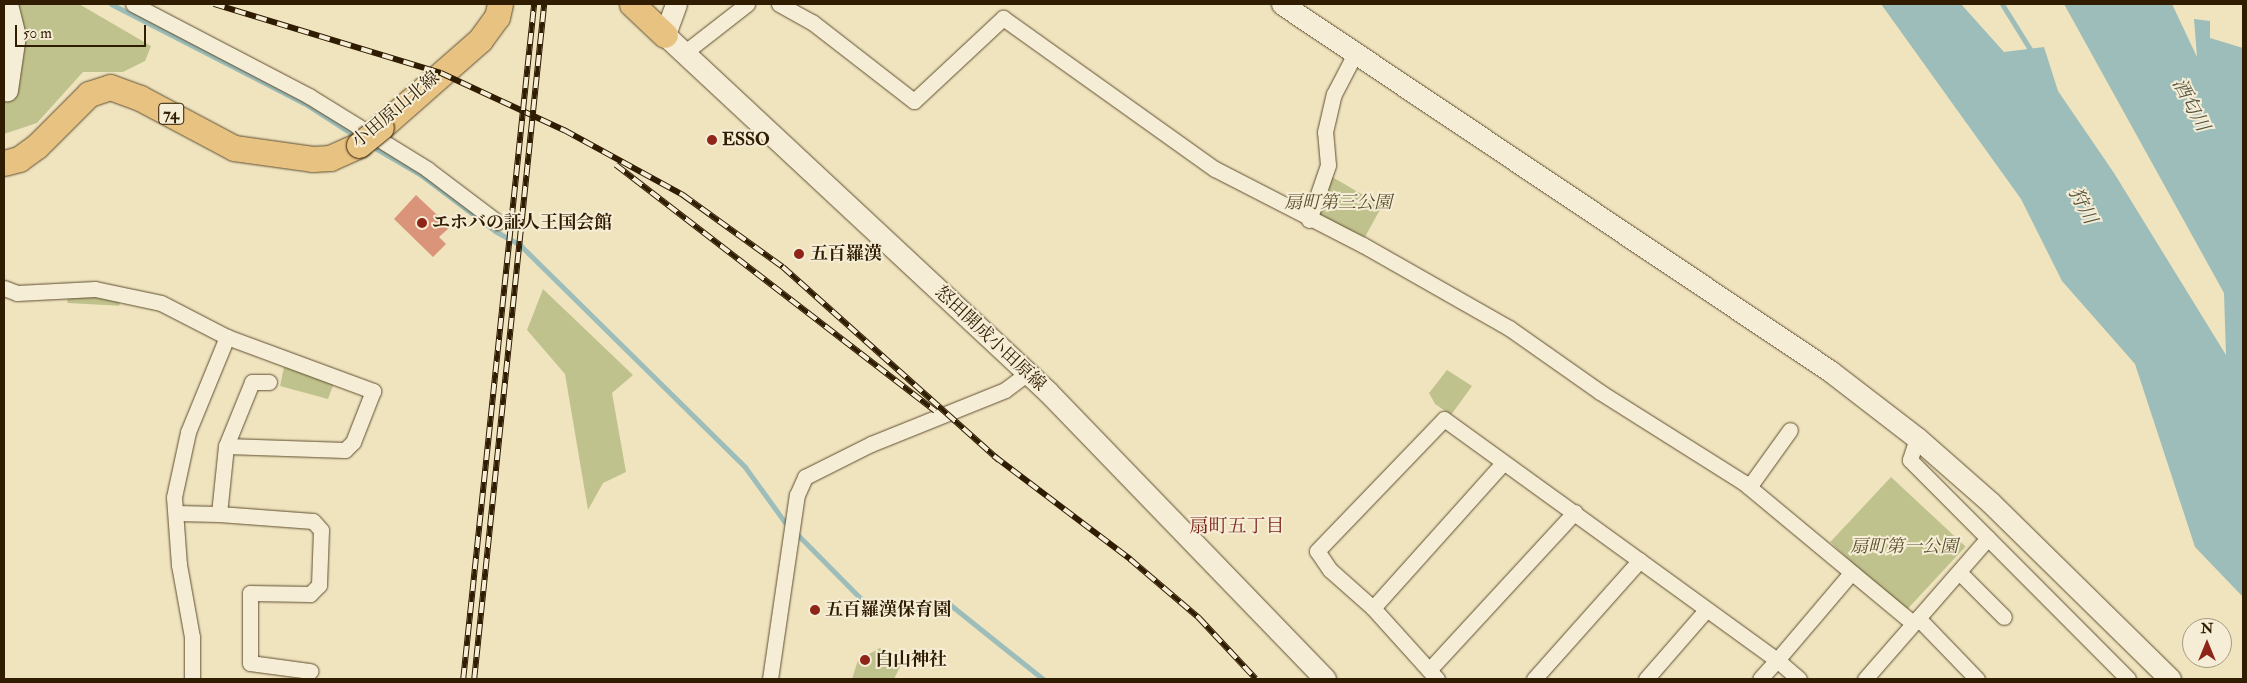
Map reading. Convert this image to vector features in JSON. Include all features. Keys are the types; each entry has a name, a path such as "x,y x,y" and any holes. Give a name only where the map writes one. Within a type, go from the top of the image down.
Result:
{"main road":[{"name":"小田原山北線","path":"4,163 19,159 37,146 89,94 110,87 140,98 234,148 312,159 330,158 359,145 480,40 497,17 500,4"},
{"path":"632,4 665,35"}],"street":[{"path":"7,4 15,35 7,90"},
{"path":"133,4 309,96 428,169 497,222"},
{"path":"665,35 676,4"},
{"path":"684,53 747,4"},
{"path":"779,4 812,22 914,101 1003,18 1215,169 1309,220 1363,245 1510,328 1600,392 1749,487 1851,573 1915,621 1977,679"},
{"path":"1282,4 1830,371 1917,438 1992,503 2170,679"},
{"name":"怒田開成小田原線","path":"665,35 881,234 1025,375 1048,392 1325,679"},
{"path":"1309,220 1328,165 1326,132 1334,94 1356,52"},
{"path":"4,288 17,293 95,289 161,303 227,337 373,391 353,442 345,450 226,446"},
{"path":"192,679 192,637 179,566 174,497 188,432 227,337"},
{"path":"770,679 793,523 801,483 811,473 1005,390 1025,375"},
{"path":"219,514 226,446 252,382 269,382"},
{"path":"1575,512 1433,675 1373,608 1330,570 1317,551 1444,419 1502,463 1575,512 1706,610 1777,660 1799,679"},
{"path":"1749,487 1790,430"},
{"path":"1917,438 1910,460 2128,679"},
{"path":"1373,608 1502,463"},
{"path":"176,513 313,520 321,530 319,585 310,594 250,594 250,663 287,675 310,670"},
{"path":"1865,679 1960,573 1988,538"},
{"path":"1534,679 1640,560"},
{"path":"1760,679 1851,573"},
{"path":"1960,573 2004,617"},
{"path":"1646,679 1706,610"}],"green space":[{"path":"4,4 79,4 151,46 145,61 123,72 83,72 37,123 4,134"},
{"name":"扇町第三公園","path":"1322,171 1382,206 1365,237 1312,214"},
{"path":"543,289 633,375 612,393 626,472 603,483 588,510 565,374 527,330"},
{"path":"68,293 120,296 119,306 67,303"},
{"path":"284,367 334,383 328,399 280,386"},
{"path":"1447,370 1472,386 1451,415 1435,404 1429,393"},
{"name":"扇町第一公園","path":"1891,477 1966,547 1905,612 1830,542"},
{"path":"880,648 904,659 894,679 852,679 858,660"}],"water":[{"path":"1881,4 1961,4 2004,52 2044,47 2058,91 2114,173 2226,355 2224,293 2064,4 2172,4 2197,57 2194,19 2210,21 2210,38 2243,48 2243,597 2195,547 2135,364 2062,281 2021,199"}],"building":[{"name":"エホバの証人王国会館","path":"416,195 450,227 439,237 446,244 433,257 394,219"}],"waterway":[{"path":"111,4 304,103 357,137"},
{"path":"2002,4 2033,54"},
{"path":"370,145 421,175 495,231 520,245 745,467 784,521 869,607 892,612 948,603 1043,679"}],"railway":[{"path":"214,4 441,73 564,130 683,195 783,267 999,460"},
{"path":"463,679 534,4"},
{"path":"474,679 544,4"},
{"path":"616,165 935,411"},
{"path":"994,456 1130,559 1199,618 1256,679"}],"place":[{"name":"ESSO","path":"712,140"},
{"name":"エホバの証人王国会館","path":"422,223"},
{"name":"五百羅漢","path":"799,254"},
{"name":"五百羅漢保育園","path":"815,610"},
{"name":"白山神社","path":"865,660"}],"district":[{"name":"扇町五丁目","path":"1237,527"}],"water label":[{"name":"酒匂川","path":"2190,105"},
{"name":"狩川","path":"2082,206"}]}
